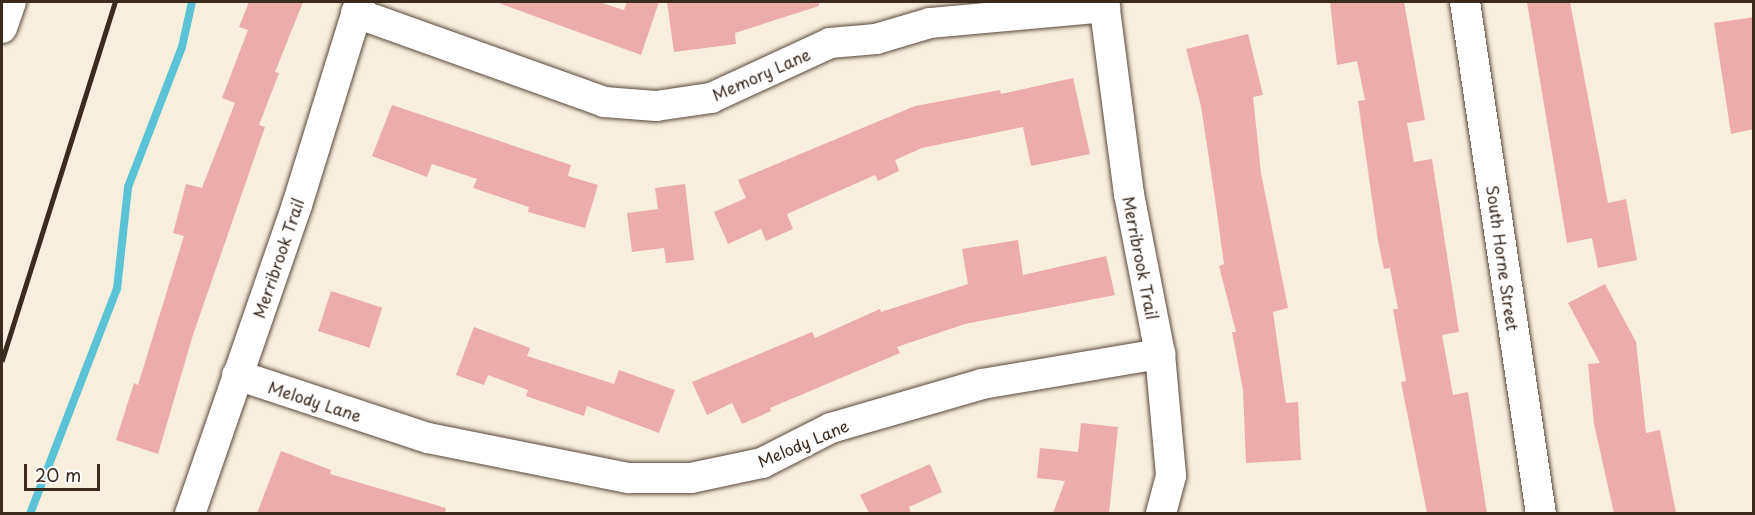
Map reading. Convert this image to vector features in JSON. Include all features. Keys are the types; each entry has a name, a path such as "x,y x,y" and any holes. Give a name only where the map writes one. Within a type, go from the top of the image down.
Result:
{"street":[{"path":"2,28 11,2"},
{"name":"South Horne Street","path":"1465,2 1541,513"},
{"name":"Memory Lane","path":"358,7 604,102 656,106 711,98 830,43 876,39 930,23 1105,4"},
{"name":"Merribrook Trail","path":"1105,4 1128,195 1160,354 1171,476 1161,513"},
{"name":"Merribrook Trail","path":"190,513 297,205 358,7"},
{"name":"Melody Lane","path":"237,375 428,438 629,478 691,478 762,463 831,428 971,387 1160,354"}],"building":[{"path":"249,2 303,2 275,72 279,73 259,125 265,127 193,335 158,454 116,440 134,383 138,385 184,236 173,233 186,184 202,188 235,103 222,98 248,30 239,27"},
{"path":"496,2 599,2 624,10 627,2 659,2 641,55"},
{"path":"667,2 819,2 819,6 735,33 736,44 674,52"},
{"path":"1330,2 1404,2 1425,120 1407,123 1414,162 1432,159 1459,332 1442,335 1453,395 1468,392 1487,513 1427,513 1401,382 1406,381 1393,309 1398,309 1390,268 1384,269 1378,241 1358,101 1365,100 1357,61 1337,65"},
{"path":"1527,2 1570,2 1608,203 1626,199 1637,260 1598,268 1592,238 1567,243"},
{"path":"1754,17 1754,129 1731,134 1714,23"},
{"path":"1248,34 1263,95 1253,97 1261,173 1288,308 1273,312 1286,403 1298,402 1301,460 1246,463 1243,390 1232,332 1236,332 1219,266 1224,264 1201,106 1186,49"},
{"path":"1073,78 1090,154 1031,166 1023,127 922,148 895,160 899,171 878,181 875,175 787,214 793,229 766,241 761,229 728,244 714,212 746,198 738,180 915,106 1000,90 1001,94"},
{"path":"392,105 571,165 568,176 598,185 585,228 528,212 529,207 473,188 477,179 432,164 427,177 372,156"},
{"path":"685,184 694,260 666,263 664,248 632,252 627,213 658,209 655,188"},
{"path":"1018,240 1023,275 1106,256 1115,295 965,324 897,347 900,353 770,408 771,411 742,424 732,403 707,415 692,382 812,332 815,338 880,309 881,312 968,284 962,249"},
{"path":"1605,284 1636,342 1646,433 1660,430 1676,513 1614,513 1594,424 1588,364 1600,363 1568,303"},
{"path":"331,291 382,308 369,348 318,331"},
{"path":"474,327 530,348 527,356 614,384 619,370 675,390 659,433 587,406 584,416 526,396 528,390 488,375 484,385 456,375"},
{"path":"1081,423 1118,427 1109,513 1053,513 1065,481 1037,478 1040,448 1078,452"},
{"path":"281,451 331,470 330,474 446,508 445,513 257,513"},
{"path":"930,464 942,492 909,507 911,513 869,513 860,495"}],"waterway":[{"path":"30,514 117,289 128,187 182,47 192,2"}],"railway":[{"path":"2,360 115,2"}]}
